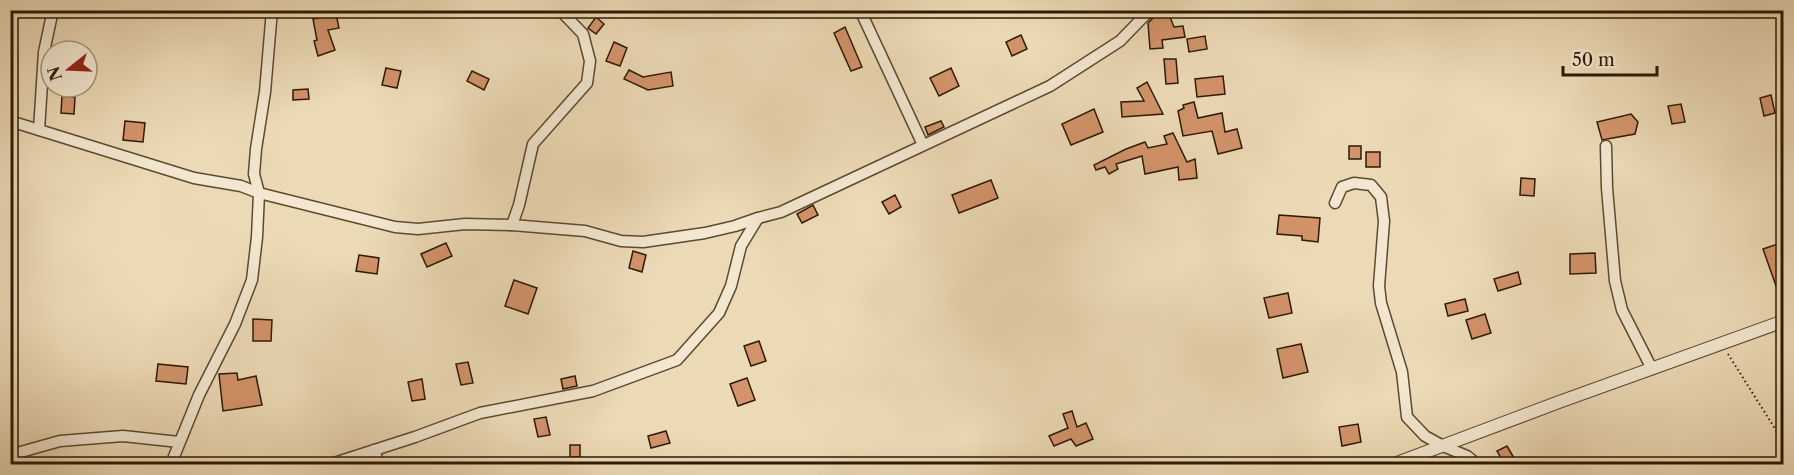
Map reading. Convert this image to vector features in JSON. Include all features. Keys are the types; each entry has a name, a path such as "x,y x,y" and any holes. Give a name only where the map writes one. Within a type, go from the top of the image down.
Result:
{"street":[{"path":"39,130 44,52 53,10"},
{"path":"171,465 199,396 236,324 252,280 259,193 255,174 256,149 266,92 272,10"},
{"path":"512,225 533,144 587,83 590,61 583,34 560,10"},
{"path":"860,10 924,145"},
{"path":"10,122 194,178 242,186 259,193 395,227 418,228 465,224 512,225 585,231 621,241 643,242 705,234 781,212 1050,86 1120,41 1150,10"},
{"path":"1606,146 1606,189 1616,281 1622,310 1652,369"},
{"path":"1335,202 1342,187 1354,183 1371,185 1381,197 1384,222 1379,286 1381,303 1402,372 1407,417 1425,436 1467,456 1478,465"},
{"path":"331,465 480,413 593,391 677,360 719,313 731,286 741,246 758,218"},
{"path":"1394,465 1559,402 1784,321"},
{"path":"10,455 60,441 123,436 179,442"},
{"path":"374,450 379,465"}],"path":[{"path":"1722,344 1784,443"}],"building":[{"path":"1168,12 1174,27 1183,26 1185,37 1162,40 1163,48 1150,49 1148,23 1154,17"},
{"path":"336,14 339,28 328,30 335,50 318,56 314,41 317,40 313,19"},
{"path":"596,17 604,24 596,34 588,28"},
{"path":"845,27 862,67 851,71 834,33"},
{"path":"1021,35 1027,49 1012,56 1006,42"},
{"path":"1205,36 1207,49 1189,52 1187,39"},
{"path":"614,42 627,48 620,66 606,61"},
{"path":"1164,59 1176,59 1178,83 1166,84"},
{"path":"386,68 401,71 397,88 382,85"},
{"path":"951,68 959,86 939,96 930,78"},
{"path":"629,70 643,77 671,72 673,86 648,90 624,79"},
{"path":"472,71 489,79 484,90 467,81"},
{"path":"1223,76 1225,94 1197,97 1195,79"},
{"path":"1147,82 1163,114 1122,117 1121,102 1144,101 1137,88"},
{"path":"308,89 309,99 293,100 293,90"},
{"path":"1771,95 1775,113 1764,116 1760,98"},
{"path":"62,99 75,99 74,114 61,113"},
{"path":"1194,102 1198,118 1222,113 1225,132 1237,129 1242,148 1218,154 1212,131 1183,136 1178,111 1184,108 1183,105"},
{"path":"1681,104 1685,122 1672,124 1668,106"},
{"path":"1094,109 1103,132 1071,145 1062,124"},
{"path":"1631,114 1638,122 1635,134 1602,140 1597,122"},
{"path":"125,121 145,123 143,142 123,140"},
{"path":"941,121 944,127 928,135 925,127"},
{"path":"1173,133 1187,162 1195,159 1197,178 1179,180 1178,167 1145,174 1142,156 1116,164 1118,169 1109,174 1105,167 1096,170 1094,165 1145,142 1148,148 1167,144 1164,136"},
{"path":"1349,146 1361,146 1361,159 1349,159"},
{"path":"1366,152 1380,152 1380,167 1366,167"},
{"path":"1521,178 1535,179 1534,196 1520,195"},
{"path":"991,180 998,198 959,213 952,195"},
{"path":"895,195 901,207 889,214 882,202"},
{"path":"813,205 818,215 802,223 797,214"},
{"path":"1279,215 1320,218 1318,242 1302,240 1302,236 1277,234"},
{"path":"1784,242 1784,303 1782,303 1763,249"},
{"path":"446,243 452,256 427,267 421,254"},
{"path":"633,251 646,255 642,272 629,268"},
{"path":"1595,253 1596,273 1570,274 1570,254"},
{"path":"359,255 379,258 377,274 356,271"},
{"path":"1518,272 1521,284 1498,291 1494,279"},
{"path":"514,280 537,288 528,314 505,306"},
{"path":"1288,293 1292,313 1269,318 1264,298"},
{"path":"1465,299 1468,311 1448,316 1445,304"},
{"path":"1485,314 1491,333 1472,339 1466,320"},
{"path":"253,319 272,320 271,341 253,341"},
{"path":"759,341 766,361 751,366 744,346"},
{"path":"1301,344 1308,372 1283,378 1277,349"},
{"path":"468,362 473,383 461,385 456,364"},
{"path":"158,364 188,367 186,384 156,381"},
{"path":"237,373 238,380 256,376 262,405 223,411 219,374"},
{"path":"575,376 577,386 563,389 561,379"},
{"path":"747,378 755,400 738,406 730,384"},
{"path":"422,379 425,399 412,401 408,382"},
{"path":"1072,411 1077,427 1086,423 1093,439 1076,446 1071,439 1054,446 1049,436 1068,428 1063,414"},
{"path":"546,417 550,435 538,437 534,419"},
{"path":"1358,424 1361,442 1342,446 1339,427"},
{"path":"666,431 670,443 651,448 648,436"},
{"path":"570,445 580,445 580,457 570,457"},
{"path":"1507,446 1518,465 1505,465 1497,451"}]}
